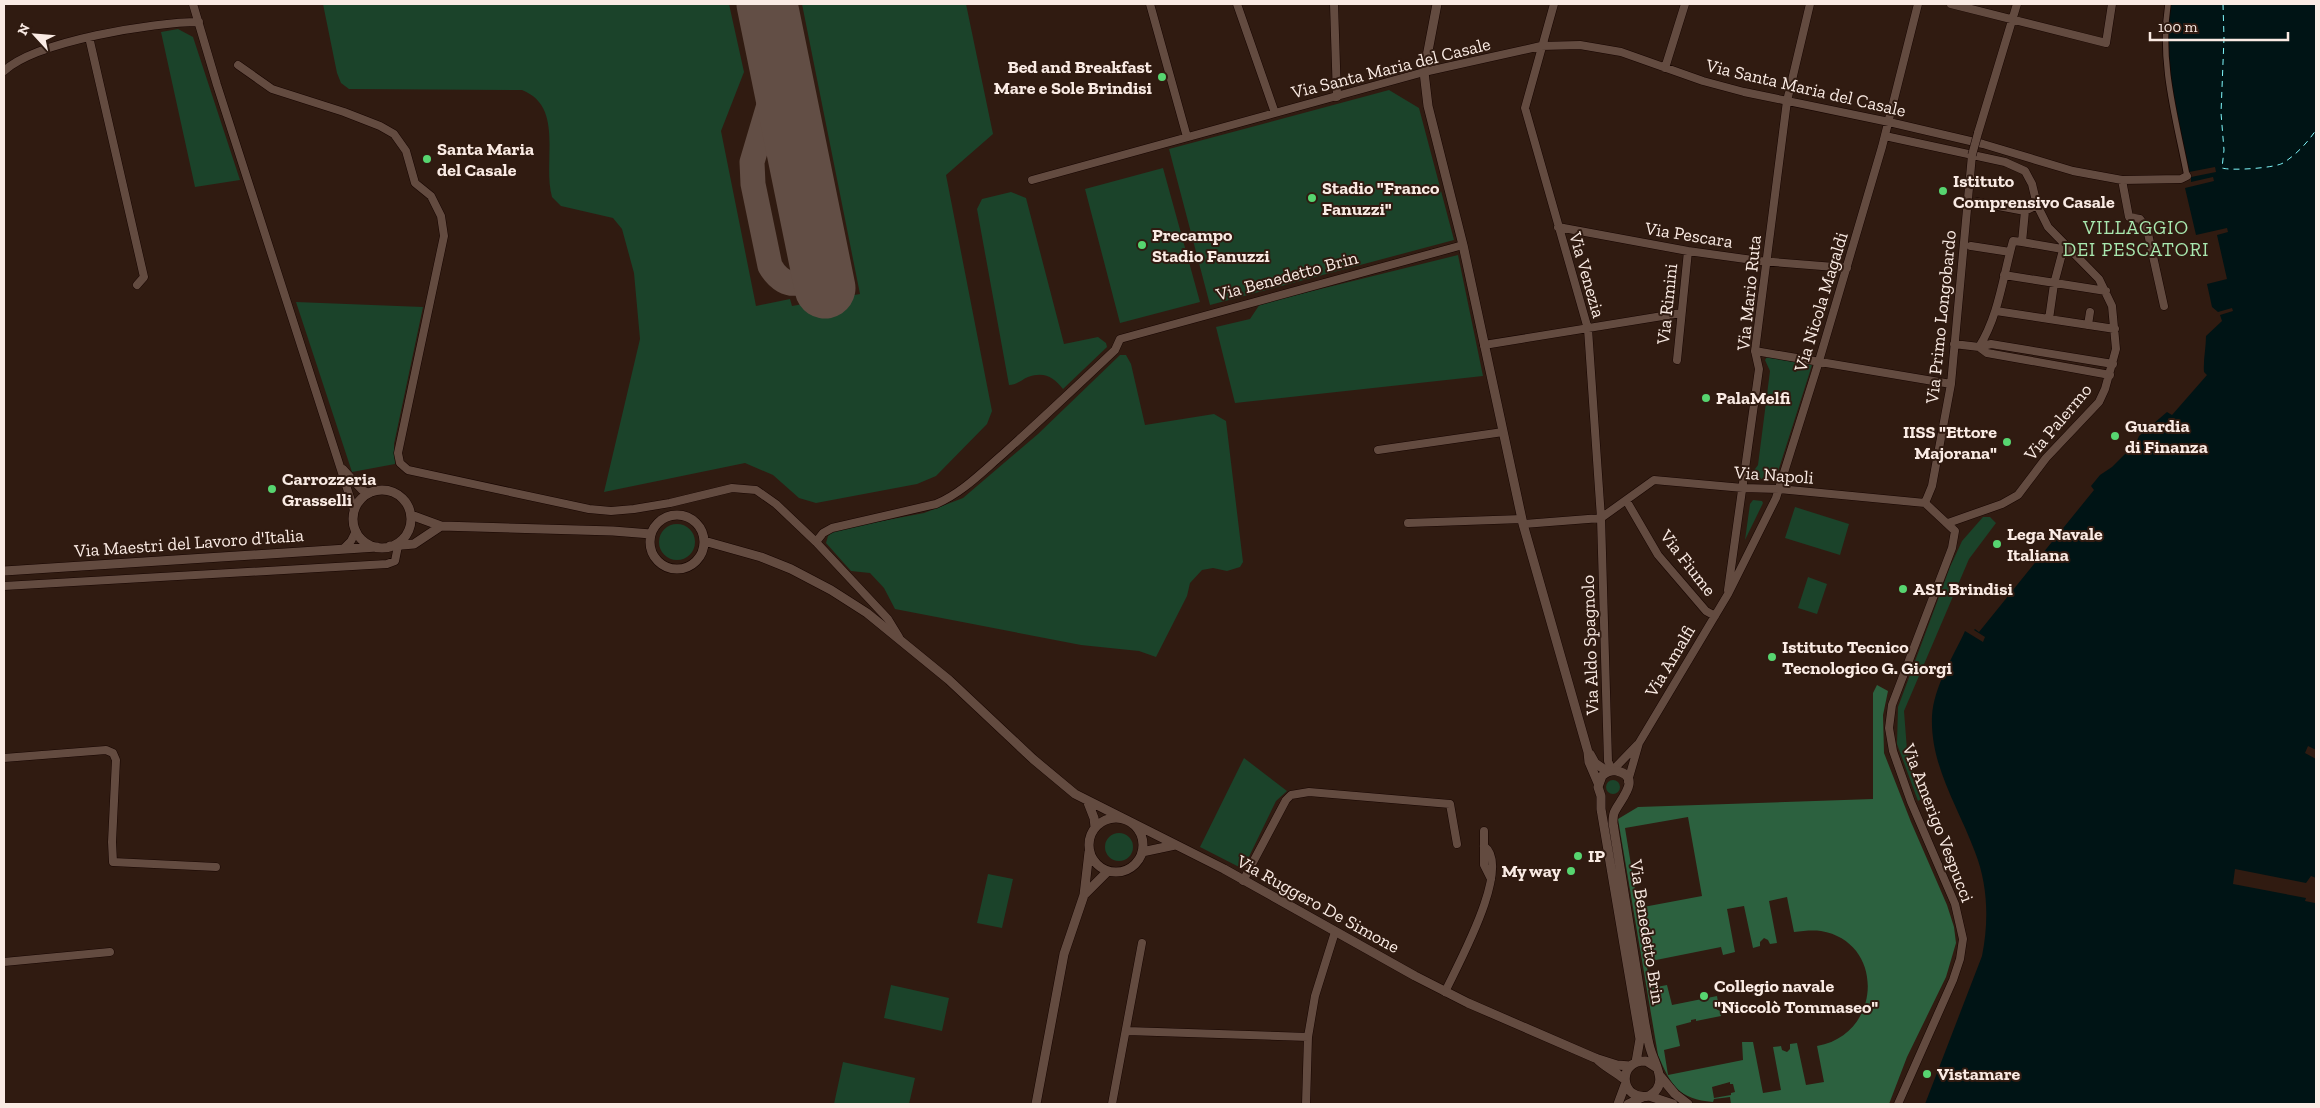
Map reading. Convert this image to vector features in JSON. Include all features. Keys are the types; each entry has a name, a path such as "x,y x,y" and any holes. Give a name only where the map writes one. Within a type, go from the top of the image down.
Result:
{"street":[{"path":"193,4 220,95 354,510 356,531 368,544 376,547 394,546 414,544 441,526"},
{"path":"1150,4 1187,137"},
{"path":"1237,4 1275,113"},
{"path":"1334,4 1337,97"},
{"name":"Via Benedetto Brin","path":"1437,4 1424,72 1428,106 1463,245 1523,522 1588,752 1589,762 1601,796 1601,810 1640,1039 1633,1064"},
{"name":"Via Venezia","path":"1554,4 1525,108 1588,329 1601,518"},
{"path":"1665,68 1684,4"},
{"name":"Via Mario Ruta","path":"1743,488 1758,369 1756,351 1788,102 1810,4"},
{"name":"Via Nicola Magaldi","path":"1779,489 1847,268 1885,136 1918,4"},
{"path":"1952,4 2106,43 2112,4"},
{"name":"Via Primo Longobardo","path":"1925,503 1932,486 1951,384 1972,155 2017,4"},
{"path":"2168,4 2165,27 2166,70 2187,176"},
{"path":"4,71 27,55 89,36 199,22"},
{"path":"89,36 144,277 137,286"},
{"name":"Via Santa Maria del Casale","path":"1032,180 1424,72 1541,46 1601,48 1703,81 1788,102 1889,122 1983,144 2074,171 2122,180 2165,180 2181,179 2187,176"},
{"path":"238,65 272,89 344,112 380,126 394,134 406,151 414,183 431,196 440,216 444,236 398,453 400,463 408,470 589,509 611,511 670,503 732,488 745,488 764,495 816,542 888,619 899,637"},
{"name":"Via Palermo","path":"1885,136 2005,162 2025,171 2032,184 2037,205 2048,227 2066,250 2099,278 2112,306 2116,349 2110,375 2099,402 2046,458 2018,496 2002,504 1948,523"},
{"path":"2122,180 2130,217 2140,220 2147,229 2164,306"},
{"path":"1977,202 2025,210 2037,205"},
{"path":"2022,242 2025,210"},
{"name":"Via Pescara","path":"1558,227 1688,251 1847,268"},
{"path":"1978,347 1996,311 2013,241 2066,250 2054,284 2049,319"},
{"name":"Via Benedetto Brin","path":"816,542 823,533 832,528 936,504 948,499 1023,436 1115,350 1120,339 1463,245"},
{"path":"1971,246 2010,252"},
{"name":"Via Rimini","path":"1677,360 1688,251"},
{"path":"2004,275 2106,291"},
{"path":"1996,311 2115,329"},
{"path":"2088,325 2090,312"},
{"path":"1484,345 1681,313"},
{"path":"1954,344 1978,347 1990,344 2113,364"},
{"path":"1978,347 1987,353 2110,375"},
{"path":"1756,351 1951,384"},
{"path":"1378,450 1503,432"},
{"path":"339,464 354,483 369,493"},
{"name":"Via Napoli","path":"1601,518 1654,480 1743,488 1779,489 1925,503"},
{"name":"Via Amalfi","path":"1728,594 1743,488"},
{"name":"Via Amalfi","path":"1610,771 1639,743 1728,594 1758,539 1779,489"},
{"path":"354,510 359,502 369,493 384,490 393,492 407,504 411,515 408,531 403,539 394,546"},
{"name":"Via Fiume","path":"1626,500 1658,554 1706,610 1715,616"},
{"path":"1925,503 1948,523"},
{"path":"679,514 695,521 700,528 704,541 702,553 697,560 690,566 674,569 658,562 650,548 651,534 656,524 663,518 679,514"},
{"path":"411,515 441,526 613,531 651,534"},
{"path":"1408,523 1523,522 1601,518"},
{"name":"Via Aldo Spagnolo","path":"1601,518 1608,761 1610,771"},
{"name":"Via Amerigo Vespucci","path":"1898,1104 1953,980 1960,959 1963,941 1955,904 1911,802 1893,751 1889,728 1892,705 1952,548 1955,531 1948,523"},
{"path":"344,548 356,531"},
{"path":"704,541 791,569 831,590 899,637"},
{"path":"4,586 388,564 396,561 394,546"},
{"name":"Via Maestri del Lavoro d'Italia","path":"4,571 376,547"},
{"name":"Via Ruggero De Simone","path":"899,637 949,680 1033,759 1075,794 1243,880 1446,992 1595,1058 1616,1065 1633,1064"},
{"name":"Via Amalfi","path":"1628,781 1639,743"},
{"path":"4,758 106,750 113,753 116,760 112,842 113,862 216,868"},
{"name":"Via Benedetto Brin","path":"1588,752 1595,763 1610,771 1622,773 1628,781 1628,792 1620,801 1614,813 1613,823 1645,1024 1650,1049 1659,1072"},
{"path":"1608,754 1615,758 1624,758"},
{"path":"1598,783 1602,776 1610,771"},
{"path":"1243,880 1286,800 1297,793 1309,792 1450,804 1457,844"},
{"path":"1601,796 1612,802 1620,801"},
{"path":"1036,1104 1064,954 1084,895 1091,835 1095,827 1094,818 1087,800"},
{"path":"1095,827 1110,819 1127,820"},
{"name":"Via Ruggero De Simone","path":"1127,820 1139,831 1142,839 1142,852"},
{"path":"1446,992 1483,907 1491,879 1484,866 1484,831"},
{"path":"1089,852 1098,866 1108,871 1122,872 1130,869 1142,852 1175,845"},
{"path":"1084,895 1108,871"},
{"path":"1306,1104 1308,1037 1315,996 1335,932"},
{"path":"1112,1104 1142,943"},
{"path":"4,962 110,952"},
{"path":"1127,1030 1308,1037"},
{"name":"Via Ruggero De Simone","path":"1595,1058 1602,1065 1614,1070 1625,1082"},
{"path":"1618,1104 1633,1064 1650,1062 1672,1090 1688,1104"},
{"path":"1628,1104 1646,1096 1659,1085 1659,1072"},
{"path":"1625,1082 1632,1094 1673,1104"}],"green space":[{"path":"323,4 729,4 744,72 721,131 756,306 790,299 792,306 860,294 802,4 966,4 993,134 946,175 992,411 987,424 936,476 917,484 816,503 799,498 773,475 745,463 604,492 640,339 634,273 622,229 613,218 561,206 552,197 548,122 543,109 535,98 522,90 349,89 341,83 337,73"},
{"path":"178,29 193,37 240,180 195,187 161,32"},
{"name":"Stadio \"Franco Fanuzzi\"","path":"1389,90 1419,108 1454,240 1210,305 1169,149"},
{"name":"Precampo Stadio Fanuzzi","path":"1163,168 1200,302 1120,323 1085,189"},
{"path":"1011,192 1026,198 1064,344 1098,337 1106,343 1107,347 1063,389 1052,378 1044,375 1034,375 1009,385 977,209 982,199"},
{"path":"1458,255 1483,376 1235,403 1216,327 1250,319 1260,304"},
{"path":"296,302 423,307 394,444 395,464 352,472"},
{"path":"1120,355 1126,355 1131,364 1145,425 1214,414 1226,421 1243,562 1240,567 1227,571 1213,568 1202,570 1190,583 1187,596 1156,657 1139,651 1081,645 895,609 884,588 870,573 851,571 826,543 828,536 835,530 924,513 963,498 1038,434"},
{"path":"1767,357 1812,365 1775,481 1749,477 1758,465 1770,371 1765,360"},
{"path":"1753,500 1762,501 1763,503 1745,540 1750,504"},
{"path":"1795,507 1849,524 1840,555 1785,538"},
{"path":"1983,517 1990,517 1996,523 1969,559 1904,711 1907,750 1921,799 1918,801 1897,744 1898,707 1950,567 1962,541"},
{"path":"677,524 684,525 690,529 694,535 694,549 690,555 684,559 677,560 670,559 664,555 660,549 659,542 660,535 664,529 670,525"},
{"path":"1808,577 1827,584 1817,614 1798,608"},
{"path":"1877,685 1888,691 1883,715 1884,753 1947,905 1954,927 1956,943 1946,977 1907,1057 1889,1104 1731,1104 1730,1097 1714,1099 1713,1102 1692,1098 1684,1094 1672,1083 1667,1075 1658,1055 1618,819 1638,807 1873,799 1873,693","holes":["1688,817 1702,896 1638,908 1625,828","1787,897 1794,932 1821,931 1842,939 1857,952 1865,969 1868,989 1864,1008 1854,1025 1838,1038 1817,1046 1824,1082 1806,1085 1797,1043 1790,1044 1790,1049 1787,1052 1782,1050 1781,1046 1773,1047 1781,1090 1763,1093 1753,1042 1742,1042 1743,1060 1668,1075 1664,1050 1680,1046 1676,1026 1691,1022 1691,1020 1696,1019 1696,1021 1721,1016 1720,1011 1714,1008 1718,1002 1717,996 1672,1005 1667,985 1651,988 1646,962 1721,947 1723,955 1735,952 1727,909 1744,906 1753,948 1760,946 1760,942 1764,938 1770,944 1777,943 1769,901","1730,1082 1730,1084 1733,1084 1735,1092 1731,1093 1731,1095 1714,1098 1712,1087"]},
{"path":"1244,758 1287,791 1276,801 1243,869 1200,847"},
{"path":"1610,780 1616,780 1620,787 1616,794 1610,794 1606,790 1606,784"},
{"path":"1119,833 1129,837 1133,847 1129,857 1119,861 1109,857 1105,847 1109,837"},
{"path":"988,874 1013,879 1002,928 977,923"},
{"path":"891,985 949,998 942,1031 884,1018"},
{"path":"843,1062 915,1078 909,1104 834,1104"}],"shaded area":[{"path":"2170,4 2316,4 2316,750 2308,746 2305,753 2316,759 2316,878 2311,876 2306,883 2235,869 2233,884 2306,898 2305,901 2315,903 2316,1104 1925,1104 1982,956 1986,930 1986,903 1983,877 1968,835 1946,786 1935,752 1932,716 1940,683 1965,631 1983,642 1985,637 1974,630 1979,632 2094,490 2091,486 2100,475 2112,467 2136,443 2139,436 2167,412 2172,415 2207,375 2204,372 2206,336 2222,321 2220,315 2233,311 2232,308 2218,312 2212,307 2207,284 2227,279 2217,235 2228,232 2227,228 2196,235 2185,188 2214,181 2213,177 2191,182 2191,177 2216,172 2215,167 2189,172 2172,88 2168,46"}],"ferry route":[{"path":"2223,4 2224,38 2221,113 2224,150 2222,168 2253,168 2283,163 2293,156 2316,130"}],"taxiway":[{"path":"780,62 752,162 753,184 770,266 776,275 791,283 805,280 816,266 819,256"}],"runway":[{"path":"767,4 825,288"}],"place":[{"name":"Bed and Breakfast Mare e Sole Brindisi","path":"1162,77"},
{"name":"Santa Maria del Casale","path":"427,159"},
{"name":"Istituto Comprensivo Casale","path":"1943,191"},
{"name":"Stadio \"Franco Fanuzzi\"","path":"1312,198"},
{"name":"Precampo Stadio Fanuzzi","path":"1142,245"},
{"name":"PalaMelfi","path":"1706,398"},
{"name":"Guardia di Finanza","path":"2115,436"},
{"name":"IISS \"Ettore Majorana\"","path":"2007,442"},
{"name":"Carrozzeria Grasselli","path":"272,489"},
{"name":"Lega Navale Italiana","path":"1997,544"},
{"name":"ASL Brindisi","path":"1903,589"},
{"name":"Istituto Tecnico Tecnologico G. Giorgi","path":"1772,657"},
{"name":"IP","path":"1578,856"},
{"name":"My way","path":"1571,871"},
{"name":"Collegio navale \"Niccolò Tommaseo\"","path":"1704,996"},
{"name":"Vistamare","path":"1927,1074"}],"district":[{"name":"VILLAGGIO DEI PESCATORI","path":"2136,238"}]}
